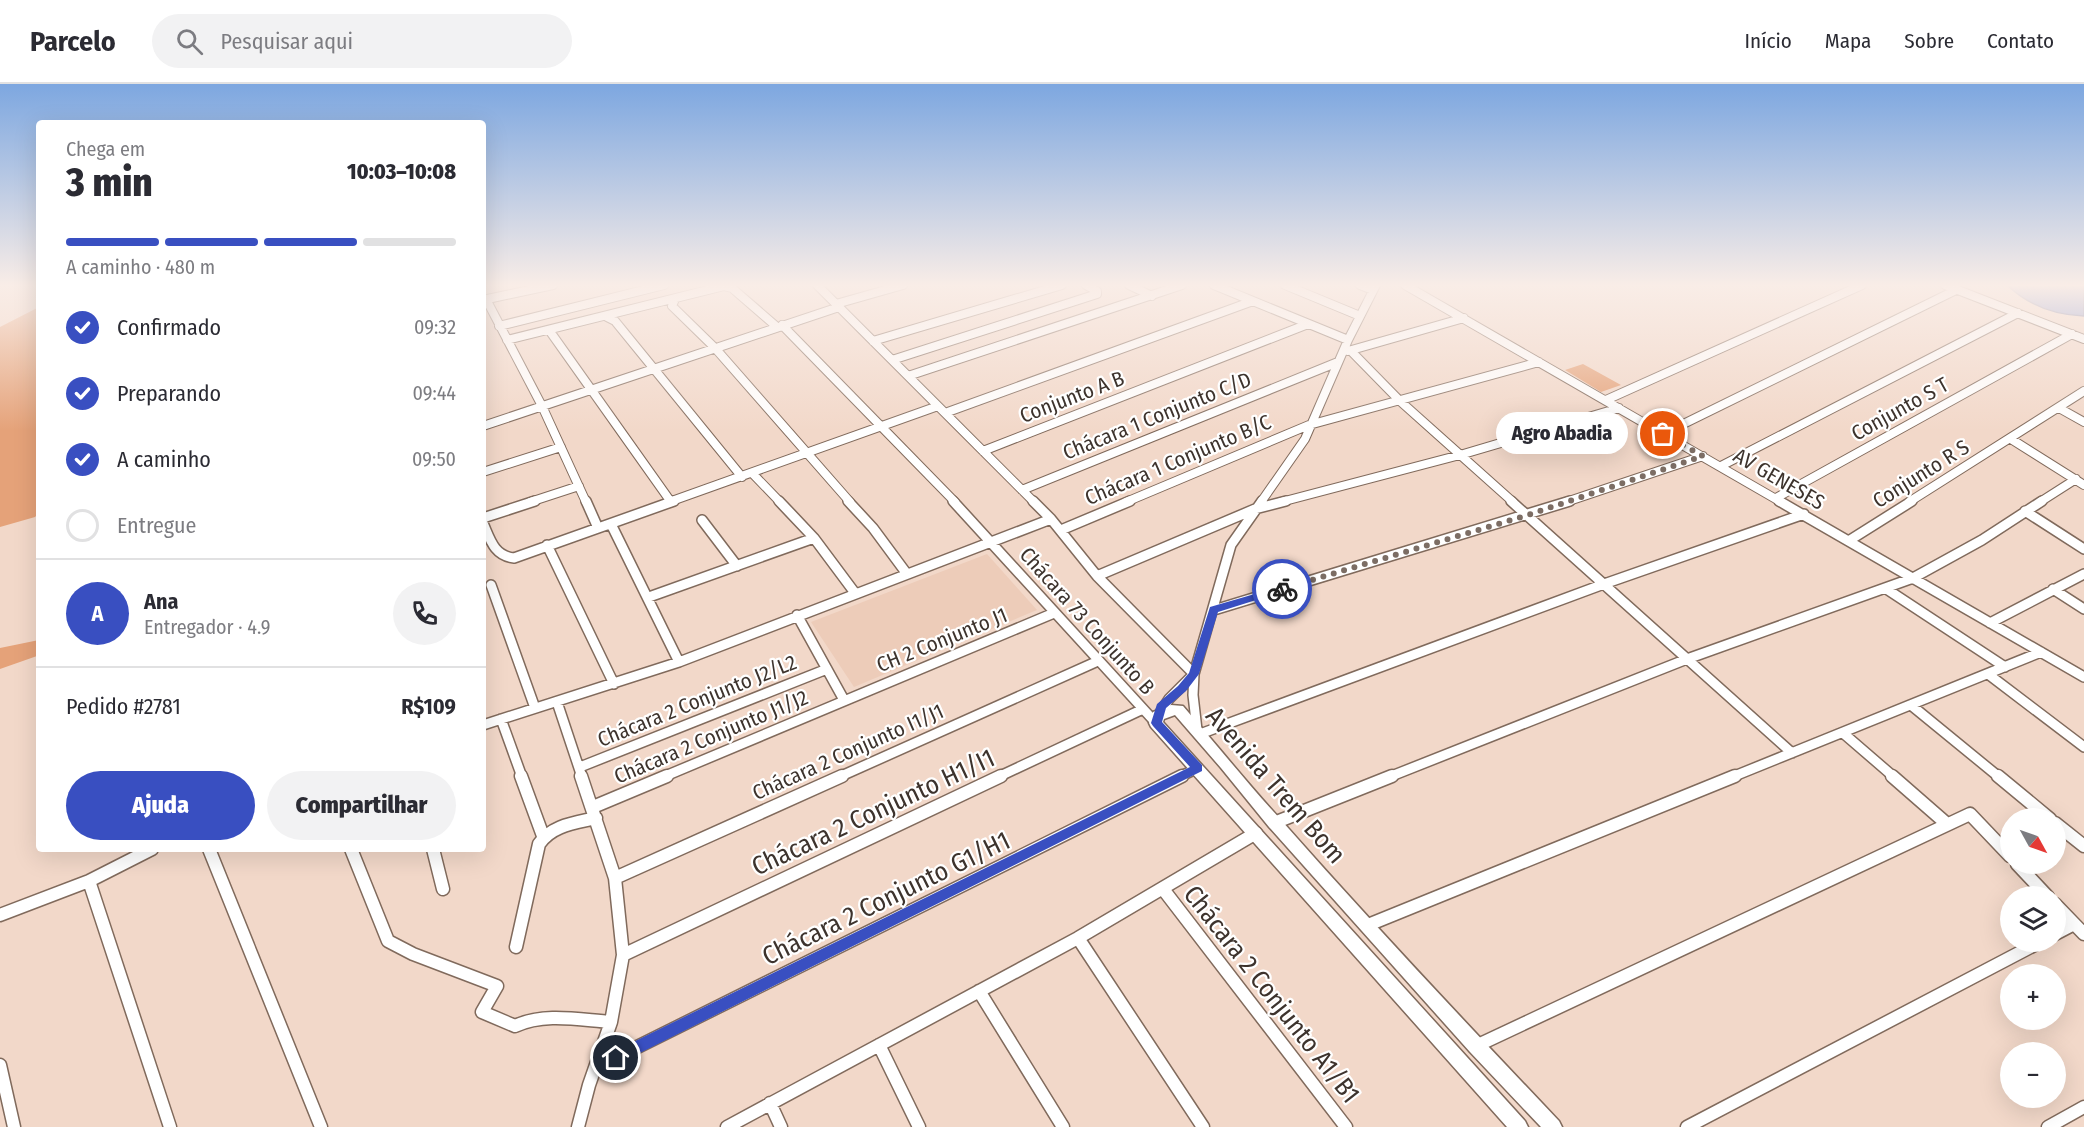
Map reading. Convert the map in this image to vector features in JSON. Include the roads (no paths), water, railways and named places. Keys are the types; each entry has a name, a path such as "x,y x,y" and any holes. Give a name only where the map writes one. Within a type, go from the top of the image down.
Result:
{"street":[{"path":"503,334 542,406 598,528"},
{"path":"507,340 534,334"},
{"path":"552,334 672,502"},
{"path":"626,334 742,477"},
{"path":"701,334 873,528 906,574"},
{"path":"486,425 757,334"},
{"name":"Chácara 73 Conjunto B","path":"787,334 881,425 992,543 1143,710 1157,720"},
{"path":"866,334 1051,519 1097,576 1194,674"},
{"path":"873,341 898,334"},
{"path":"892,360 976,334"},
{"path":"908,376 1037,334"},
{"path":"945,413 1163,334"},
{"name":"Conjunto A B","path":"983,451 1283,334"},
{"path":"1332,334 1348,340"},
{"path":"1351,334 1347,351 1338,362 1296,453 1231,545 1194,674 1193,695 1199,732 1604,584 1804,514"},
{"path":"1347,351 1408,334"},
{"name":"AV GENESES","path":"1491,334 2084,676"},
{"path":"1606,400 1754,334"},
{"path":"1663,434 1867,334"},
{"path":"1721,466 1978,334"},
{"path":"2072,334 2084,339"},
{"name":"Conjunto S T","path":"1776,498 2072,334"},
{"path":"1347,351 1792,753"},
{"name":"Chácara 1 Conjunto C/D","path":"1022,490 1338,362"},
{"name":"Chácara 1 Conjunto B/C","path":"1061,530 1310,425 1539,362"},
{"name":"Conjunto R S","path":"1850,540 2084,392"},
{"path":"486,529 496,550 507,558 514,558 938,406"},
{"path":"1097,576 1255,509 1460,455 1619,408"},
{"path":"2059,408 2084,422"},
{"path":"1274,823 1687,660 1913,578 2080,482 2011,439"},
{"path":"486,471 561,447"},
{"path":"1214,610 1528,515 1703,456"},
{"path":"753,474 814,538 855,593"},
{"path":"486,517 579,486"},
{"path":"2025,512 2084,549"},
{"path":"486,724 679,662 1051,519"},
{"path":"702,520 737,566"},
{"path":"611,524 649,597 679,662"},
{"path":"649,597 814,538"},
{"path":"547,546 614,684"},
{"path":"1990,623 2084,574"},
{"path":"491,585 535,708"},
{"path":"1885,588 2005,667"},
{"path":"2053,589 2084,609"},
{"name":"CH 2 Conjunto J1","path":"844,700 1054,613"},
{"path":"797,615 844,700"},
{"path":"1368,925 2041,652"},
{"name":"Chácara 2 Conjunto I1/J1","path":"615,878 1098,661"},
{"name":"Chácara 2 Conjunto J2/L2","path":"579,767 827,669"},
{"path":"1157,720 1161,706 1182,689 1194,674"},
{"path":"1988,674 2084,747"},
{"name":"Chácara 2 Conjunto J1/J2","path":"543,836 844,700"},
{"path":"557,702 615,878 623,956 611,1022 578,1127"},
{"path":"1911,705 2037,808"},
{"name":"Chácara 2 Conjunto H1/I1","path":"623,956 1143,710"},
{"name":"Avenida Trem Bom","path":"1519,1127 1157,720 1171,710 1178,710 1274,823 1476,1047 1552,1127"},
{"path":"501,719 543,836 539,844 516,947"},
{"path":"1843,732 1947,824"},
{"name":"Chácara 2 Conjunto G1/H1","path":"595,1068 1198,768"},
{"path":"1476,1047 1970,814 2000,846"},
{"path":"2066,832 2084,846"},
{"path":"727,1127 1078,938 1256,833"},
{"path":"0,915 89,881 146,852"},
{"path":"209,852 321,1127"},
{"path":"352,852 388,941 414,954 497,986 482,1012 515,1026 522,1021 557,1019 611,1022"},
{"path":"434,852 443,889"},
{"path":"2026,874 2038,886"},
{"path":"89,881 170,1127"},
{"name":"Chácara 2 Conjunto A1/B1","path":"1163,889 1346,1127"},
{"path":"2066,916 2084,934"},
{"path":"2066,928 2074,924"},
{"path":"1078,938 1203,1127"},
{"path":"1687,1127 2021,952"},
{"path":"979,991 1063,1127"},
{"path":"879,1045 919,1127"},
{"path":"0,1065 14,1127"},
{"path":"770,1103 781,1127"},
{"path":"2048,1127 2084,1107"}],"place":[{"name":"Agro Abadia","path":"1663,434"}]}
